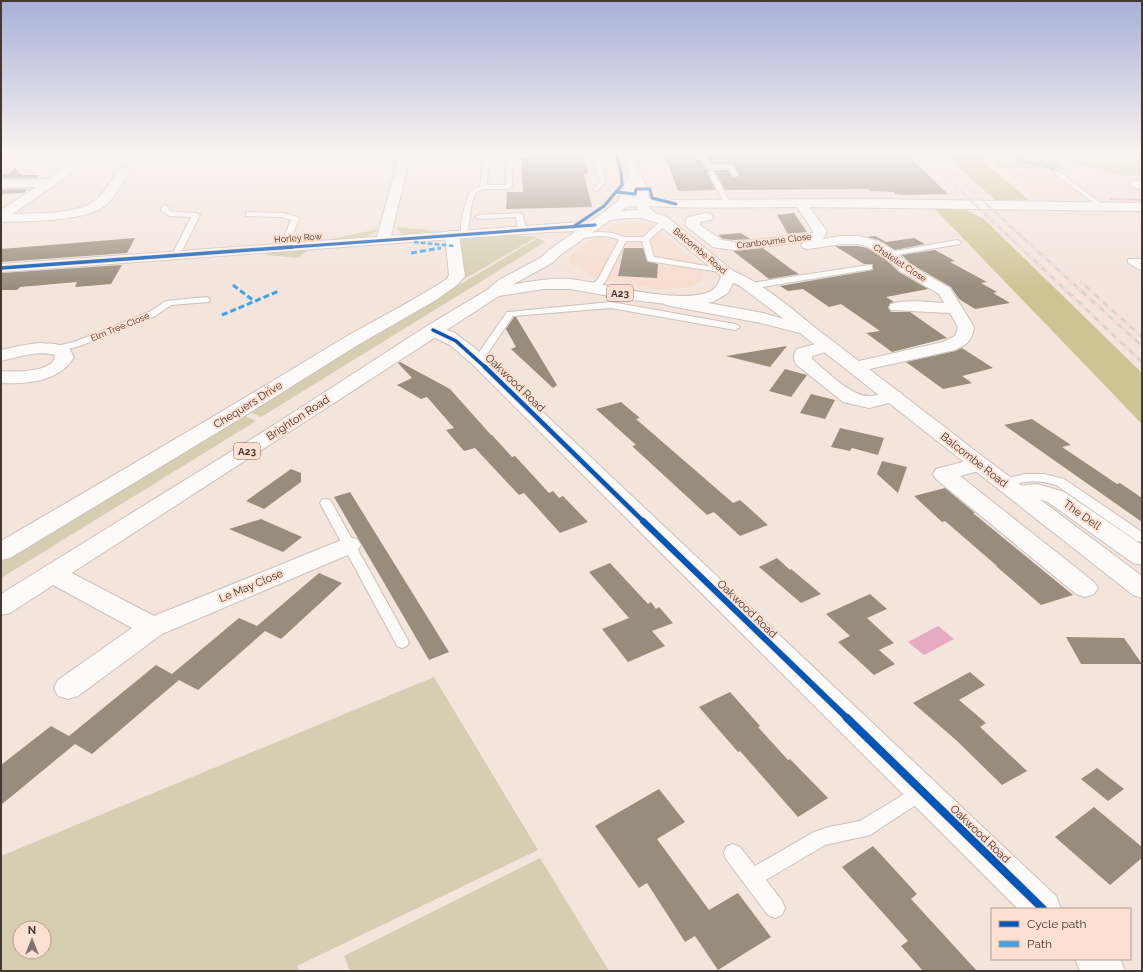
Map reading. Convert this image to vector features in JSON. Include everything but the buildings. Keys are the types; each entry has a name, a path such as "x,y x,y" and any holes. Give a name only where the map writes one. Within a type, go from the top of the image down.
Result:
{"street":[{"path":"1,217 26,199"},
{"path":"1,217 79,212 96,206 104,199"},
{"path":"383,240 395,199"},
{"name":"A23","path":"601,221 623,203 625,199"},
{"path":"623,203 642,201 676,204 1005,204 1142,207"},
{"path":"642,201 643,209 650,215"},
{"name":"Cranbourne Close","path":"706,217 693,220 693,226 718,244 735,246 818,236 820,231 800,203"},
{"path":"664,221 677,210 700,204"},
{"path":"1124,207 1142,222"},
{"name":"A23","path":"601,221 630,214 650,215"},
{"name":"Balcombe Road","path":"650,215 664,221 726,273 750,286 794,318 827,346 856,366 978,464 1142,589"},
{"name":"Horley Row","path":"1,268 459,234 583,227 601,221"},
{"name":"Brighton Road","path":"1,606 274,434 433,330 493,293 504,283 547,260 564,246 601,221"},
{"name":"Horley Row","path":"537,229 561,234 564,246"},
{"name":"Chequers Drive","path":"1,552 98,496 350,342 430,297 452,282 457,276 459,234"},
{"name":"Chatelet Close","path":"808,245 841,240 858,240 873,244 890,254 905,268 945,291 966,327 964,339 958,343 856,366"},
{"name":"A23","path":"547,260 550,269 556,276 577,286"},
{"name":"Balcombe Road","path":"670,301 706,298 716,295 724,290 729,284 726,273"},
{"name":"Brighton Road","path":"493,293 540,286 577,286"},
{"name":"Balcombe Road","path":"577,286 763,318 807,330"},
{"path":"897,307 919,306 956,309"},
{"path":"763,318 774,315 780,308"},
{"name":"Oakwood Road","path":"433,330 444,333 452,338 478,361 1042,908"},
{"path":"827,346 803,353 803,361 850,398 869,402 893,396"},
{"path":"1,356 23,350 39,348 55,349 63,352 65,357 58,366 50,371 27,377 1,377"},
{"path":"978,464 944,474 1085,588"},
{"name":"The Dell","path":"1010,487 1037,490 1056,497 1142,557"},
{"name":"Le May Close","path":"68,688 153,627 349,545"},
{"path":"53,574 153,627"},
{"path":"1095,960 1106,971"}],"lane":[{"path":"459,234 464,230 470,199"},
{"path":"726,199 728,204"},
{"path":"1092,199 1102,207"},
{"path":"165,207 165,211 170,214 196,215 176,255"},
{"path":"249,214 283,215 295,219 284,247"},
{"path":"479,217 518,215 522,230"},
{"path":"580,236 599,234 613,235 623,239 645,239 664,221"},
{"path":"577,286 598,284 602,280 623,239"},
{"path":"645,239 651,259 726,273"},
{"path":"890,254 957,242"},
{"path":"1142,261 1132,261 1142,270"},
{"path":"750,286 869,267"},
{"name":"Elm Tree Close","path":"55,349 77,344 152,314 168,303 206,300"},
{"path":"478,361 510,314 611,305 736,327"},
{"path":"1010,487 1025,478 1044,478 1060,482 1142,538"},
{"path":"326,503 402,642"},
{"path":"753,878 820,838 864,829 922,792"},
{"path":"733,853 775,908"}],"shaded area":[{"path":"994,199 1029,200 995,200"},
{"path":"933,207 962,207 985,220 1142,373 1142,424"},
{"path":"619,222 652,224 701,267 703,281 687,287 658,289 602,280 570,264 568,258 582,246"},
{"path":"396,227 439,231 405,234 401,233"},
{"path":"378,229 375,233 362,237 323,241"},
{"path":"514,235 537,237 464,279 459,242 464,238"},
{"path":"538,238 545,242 261,417 247,411"},
{"path":"308,250 298,258 265,255 268,253"},
{"path":"241,414 256,421 1,578 1,558"},
{"path":"938,626 954,639 924,655 908,642"},
{"path":"434,677 538,850 297,966 299,971 1,971 1,856"},
{"path":"540,858 609,971 350,971 344,956"}],"waterway":[{"path":"1122,199 1142,200"}],"railway":[{"path":"970,199 1021,248"},
{"path":"981,199 1034,248"},
{"path":"1020,247 1142,362"},
{"path":"1033,247 1142,346"},
{"path":"1081,282 1142,337"}],"marked path":[{"path":"414,242 454,246"},
{"path":"411,253 441,248"},
{"path":"233,285 254,301"},
{"path":"222,315 279,291"}],"cycle path":[{"path":"573,227 604,206 610,199"},
{"path":"659,199 676,204"},
{"path":"1,268 595,225"},
{"path":"433,330 456,341 476,359 1042,908"}]}
